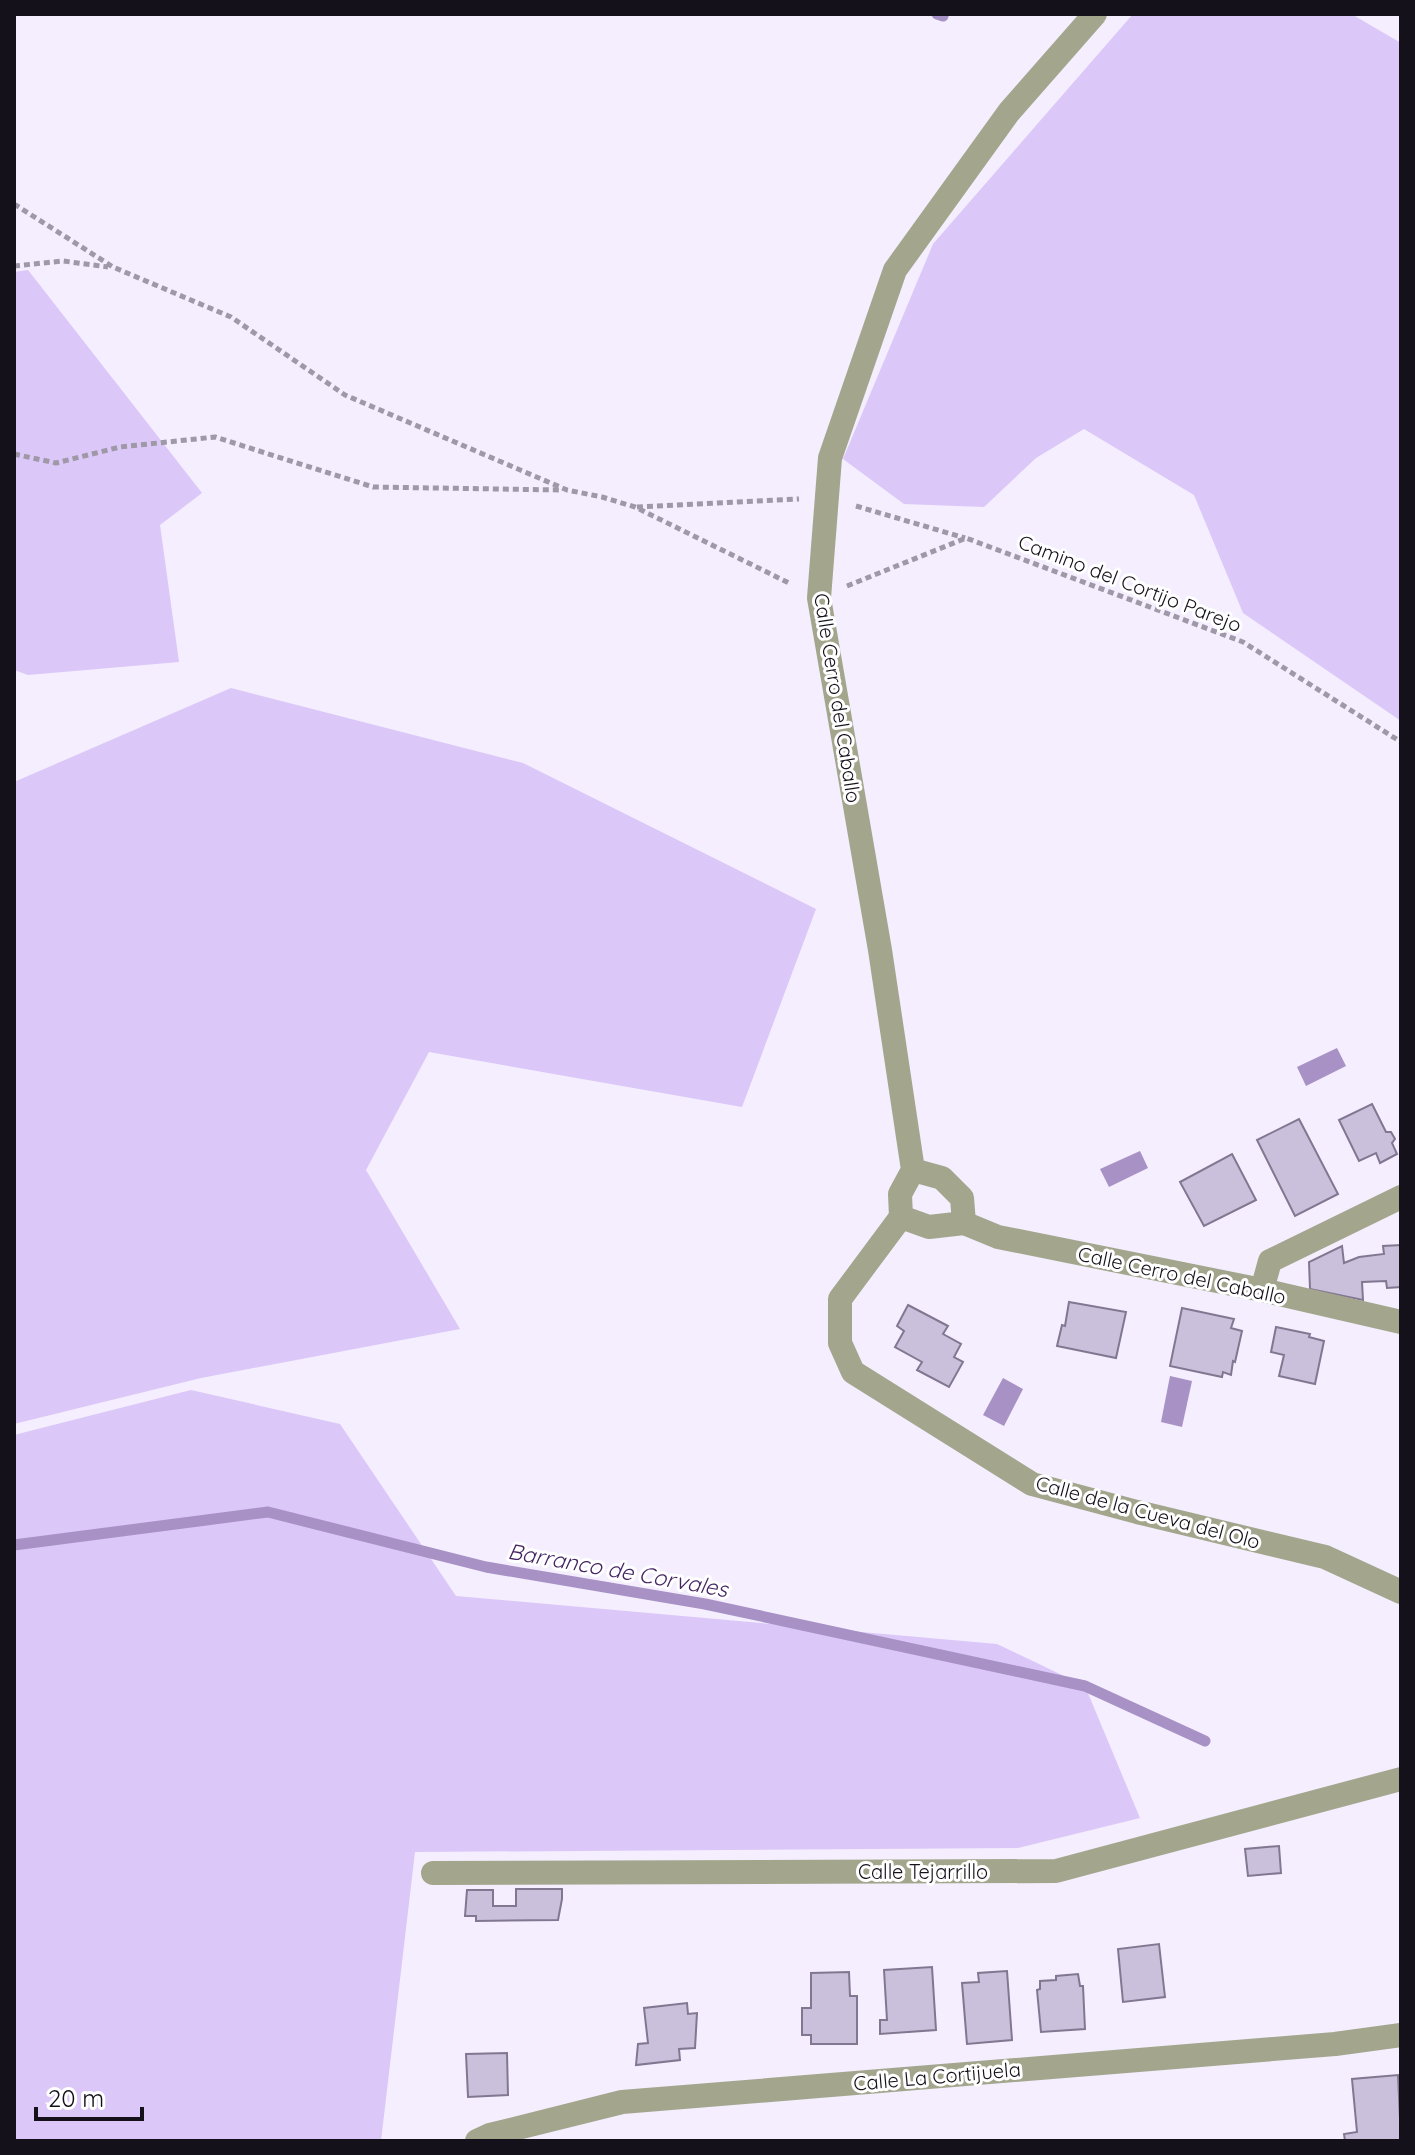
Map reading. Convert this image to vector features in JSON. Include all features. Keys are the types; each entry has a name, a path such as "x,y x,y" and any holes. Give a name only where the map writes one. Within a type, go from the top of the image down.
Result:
{"street":[{"name":"Calle Cerro del Caballo","path":"1095,14 1009,112 895,270 830,458 819,598 880,950 913,1170 900,1194 901,1217 929,1227 964,1223 998,1237 1262,1290 1401,1322"},
{"path":"913,1170 942,1178 962,1198 964,1223"},
{"path":"1262,1290 1270,1261 1401,1197"},
{"name":"Calle de la Cueva del Olo","path":"901,1217 840,1299 840,1343 853,1372 1032,1484 1325,1557 1401,1592"},
{"name":"Calle Tejarrillo","path":"433,1873 1056,1871 1401,1779"},
{"name":"Calle La Cortijuela","path":"477,2141 490,2135 622,2102 1319,2046 1401,2035"}],"path":[{"path":"14,204 113,267 231,317 345,395 567,490"},
{"path":"14,266 63,261 113,267"},
{"path":"14,454 56,463 120,447 215,437 373,487 567,490 635,507 819,598 966,538"},
{"name":"Camino del Cortijo Parejo","path":"635,507 827,498 966,538 1243,642 1401,742"}],"shaded area":[{"path":"1133,14 1353,15 1401,43 1401,721 1243,613 1194,495 1084,429 1036,458 984,507 904,504 843,459 933,244"},
{"path":"28,270 202,493 160,525 179,662 28,675 14,670 14,272"},
{"path":"231,688 523,763 816,909 742,1107 429,1052 366,1170 460,1329 201,1378 14,1424 14,782"},
{"path":"1337,1048 1346,1066 1306,1086 1297,1067"},
{"path":"1140,1151 1148,1168 1109,1187 1100,1169"},
{"path":"1170,1376 1192,1381 1182,1427 1161,1422"},
{"path":"1003,1378 1023,1389 1004,1426 983,1415"},
{"path":"191,1390 340,1424 456,1596 997,1644 1085,1686 1140,1818 1018,1848 415,1852 381,2141 14,2141 14,1435"}],"building":[{"path":"1372,1104 1386,1132 1391,1132 1395,1139 1392,1143 1397,1154 1380,1163 1376,1153 1359,1161 1339,1120"},
{"path":"1299,1119 1338,1194 1295,1216 1257,1140"},
{"path":"1232,1154 1256,1200 1204,1226 1180,1182"},
{"path":"1401,1245 1401,1287 1387,1288 1386,1281 1362,1282 1363,1300 1310,1289 1309,1262 1342,1246 1344,1263 1359,1257 1384,1254 1383,1246"},
{"path":"1069,1302 1126,1312 1116,1358 1057,1346 1062,1325 1065,1326"},
{"path":"908,1305 948,1326 943,1334 961,1344 954,1357 963,1362 949,1387 917,1370 922,1362 895,1347 904,1331 897,1326"},
{"path":"1182,1308 1234,1319 1231,1328 1242,1331 1231,1375 1223,1372 1222,1377 1170,1366"},
{"path":"1276,1327 1310,1334 1309,1337 1324,1341 1315,1384 1279,1376 1284,1355 1271,1352"},
{"path":"1279,1846 1281,1873 1248,1876 1245,1849"},
{"path":"516,1889 562,1889 558,1920 476,1921 476,1916 465,1916 467,1890 493,1890 493,1906 516,1906"},
{"path":"1159,1944 1165,1997 1123,2002 1118,1949"},
{"path":"932,1967 936,2030 880,2034 880,2020 887,2020 884,1970"},
{"path":"1007,1971 1012,2040 967,2044 962,1983 979,1982 978,1973"},
{"path":"849,1972 850,1996 857,1996 857,2044 811,2044 811,2035 802,2035 802,2008 811,2008 811,1973"},
{"path":"1078,1974 1080,1986 1083,1986 1085,2029 1041,2032 1037,1990 1040,1989 1040,1981"},
{"path":"687,2003 688,2014 697,2013 695,2048 679,2049 680,2060 636,2065 638,2044 648,2043 644,2008"},
{"path":"507,2053 508,2095 468,2097 466,2054"},
{"path":"1398,2075 1401,2141 1345,2141 1344,2134 1357,2132 1352,2079"}],"waterway":[{"path":"937,14 943,16"},
{"name":"Barranco de Corvales","path":"14,1545 268,1512 486,1567 705,1604 1085,1686 1205,1741"}]}
